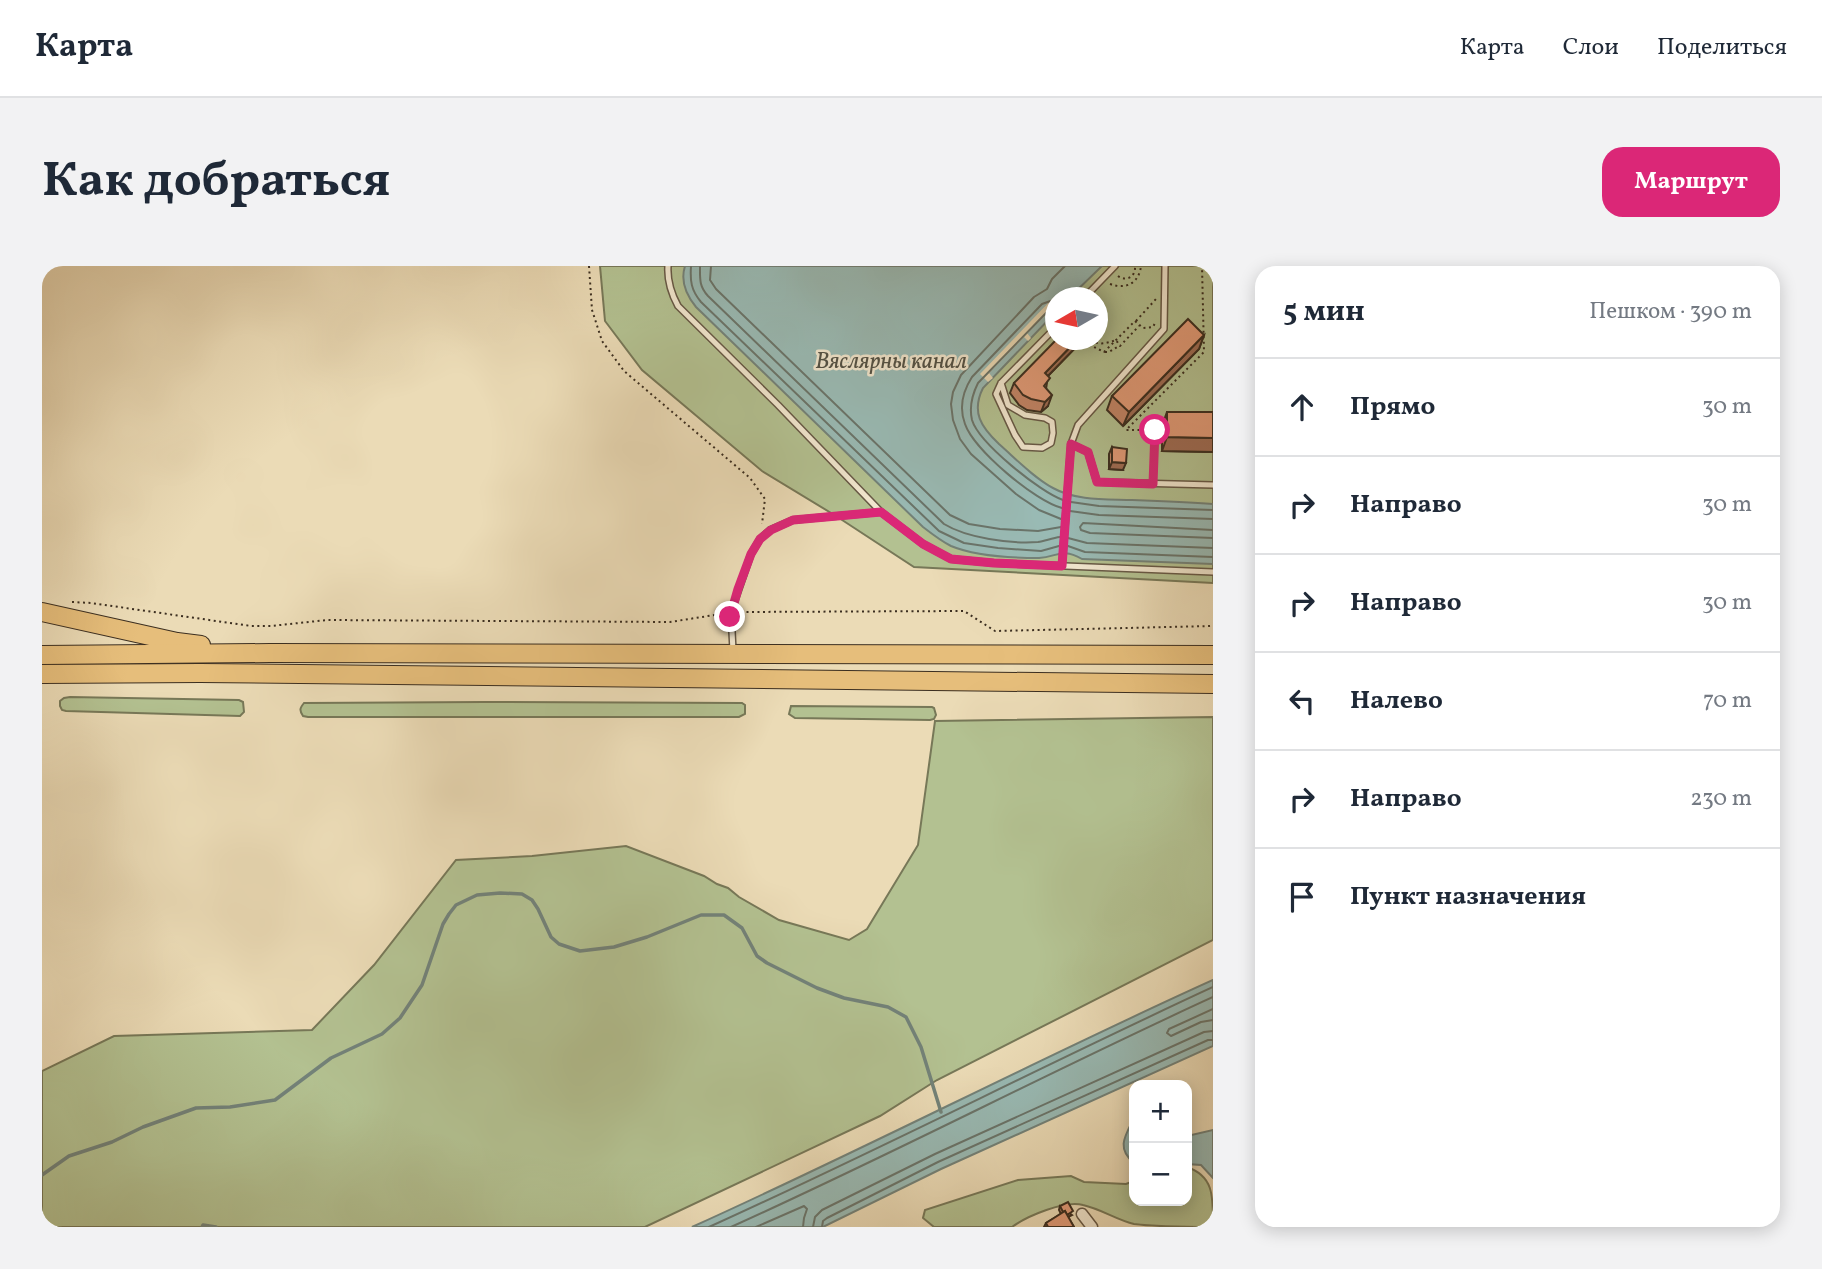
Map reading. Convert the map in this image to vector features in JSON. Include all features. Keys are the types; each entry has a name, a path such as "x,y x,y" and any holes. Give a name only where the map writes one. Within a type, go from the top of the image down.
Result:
{"highway":[{"path":"46,613 177,642 270,653"},
{"path":"42,655 1213,655"},
{"path":"42,674 200,673 1213,684"}],"street":[{"path":"1082,1214 1092,1227"}],"lane":[{"path":"668,266 667,277 671,294 678,306 881,512 923,544 951,559 1213,572"},
{"path":"1095,287 1115,266"},
{"path":"1062,564 1071,444 1078,425 1164,329 1165,266"},
{"path":"1001,383 1008,405 1025,415 1045,418 1052,422 1051,443 1042,449 1023,447 996,394 1001,383 1045,337"},
{"path":"1071,444 1088,452 1097,482 1213,485"},
{"path":"733,654 731,612 751,554 760,539 771,530 793,520 881,512"}],"path":[{"path":"589,266 592,310 602,341 624,371 750,478 765,499 760,539"},
{"path":"1117,275 1123,279 1129,278 1134,273 1135,266"},
{"path":"1109,283 1120,287 1131,284 1139,276 1141,266"},
{"path":"1153,484 1155,430 1126,430 1204,352 1202,266"},
{"path":"1104,352 1156,299 1156,309"},
{"path":"1135,321 1143,328 1153,327 1157,319"},
{"path":"1100,350 1110,352 1120,346 1140,325"},
{"path":"1108,343 1115,340"},
{"path":"1115,340 1120,346"},
{"path":"46,613 64,602 90,603 251,626 271,626 327,620 670,622 731,612 964,611 995,631 1213,626"}],"green space":[{"path":"600,266 1213,266 1213,583 914,567 762,471 642,370 605,321"},
{"path":"70,697 239,700 243,702 244,712 240,716 62,710 60,701"},
{"path":"304,703 742,703 745,705 745,714 739,717 308,717 303,716 301,711"},
{"path":"791,706 932,707 936,715 930,720 795,718 789,714"},
{"path":"1213,717 1213,940 937,1080 880,1116 645,1227 42,1227 42,1071 114,1036 312,1030 374,965 456,860 532,856 626,846 704,876 779,920 849,940 867,929 918,845 935,721"},
{"path":"1192,1169 1196,1171 1207,1181 1212,1195 1211,1227 1134,1224 1075,1204 1046,1210 1012,1227 934,1227 923,1218 925,1210 1018,1180 1071,1176 1084,1182 1129,1183 1129,1206 1192,1206"}],"water":[{"name":"Вяслярны канал","path":"685,266 1102,266 1080,287 1045,287 1045,323 983,388 978,404 980,419 993,438 1018,462 1039,479 1062,492 1092,498 1213,504 1213,564 1082,559 1064,553 1039,558 1006,557 971,552 947,544 923,527 696,307 689,298 683,277"},
{"path":"1213,980 1213,1046 1138,1080 1129,1080 1129,1084 941,1169 823,1227 692,1227 823,1166"},
{"path":"1129,1128 1129,1158 1124,1147"},
{"path":"1213,1130 1213,1178 1201,1165 1192,1164 1192,1135"}],"pier":[{"path":"1045,306 1045,316 1027,333 1031,338 1028,341 1024,337 989,373 993,378 988,382 980,374"}],"building":[{"path":"1188,319 1204,335 1129,412 1112,396"},
{"path":"1046,350 1067,350 1045,373 1050,378 1044,386 1052,395 1045,402 1023,395 1014,383"},
{"path":"1167,412 1213,412 1213,438 1167,437"},
{"path":"1112,447 1127,449 1126,463 1112,462"},
{"path":"1068,1202 1073,1211 1067,1215 1060,1206"},
{"path":"1065,1211 1074,1227 1048,1227 1046,1223"}],"waterway":[{"path":"42,1175 69,1156 112,1142 143,1127 196,1108 230,1107 275,1100 331,1058 382,1034 400,1018 422,985 443,924 456,905 477,895 500,893 522,894 532,900 551,937 559,944 580,951 614,947 701,915 724,915 742,928 757,956 767,963 817,988 844,998 888,1007 906,1017 921,1047 941,1112"},
{"path":"202,1227 216,1227"}],"route":[{"path":"730,617 751,554 760,539 771,530 793,520 881,512 923,544 951,559 1062,566 1071,444 1088,452 1097,482 1153,484 1155,430"}]}
